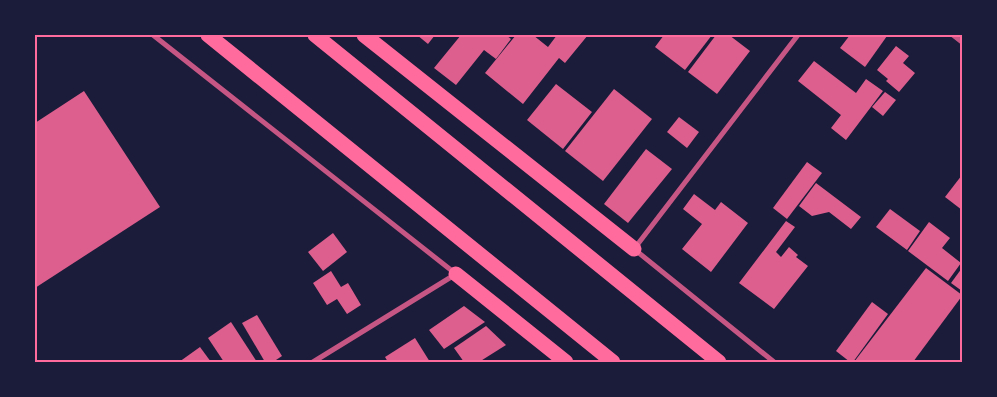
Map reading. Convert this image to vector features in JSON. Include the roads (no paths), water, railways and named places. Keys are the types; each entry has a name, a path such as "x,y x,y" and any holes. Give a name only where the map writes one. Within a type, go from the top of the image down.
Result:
{"highway":[{"path":"208,35 612,362"},
{"path":"315,35 716,359"},
{"path":"364,35 634,249"},
{"path":"456,274 566,362"}],"street":[{"path":"153,35 456,274 313,362"},
{"path":"774,362 634,249 798,35"},
{"path":"953,35 962,42"}]}
